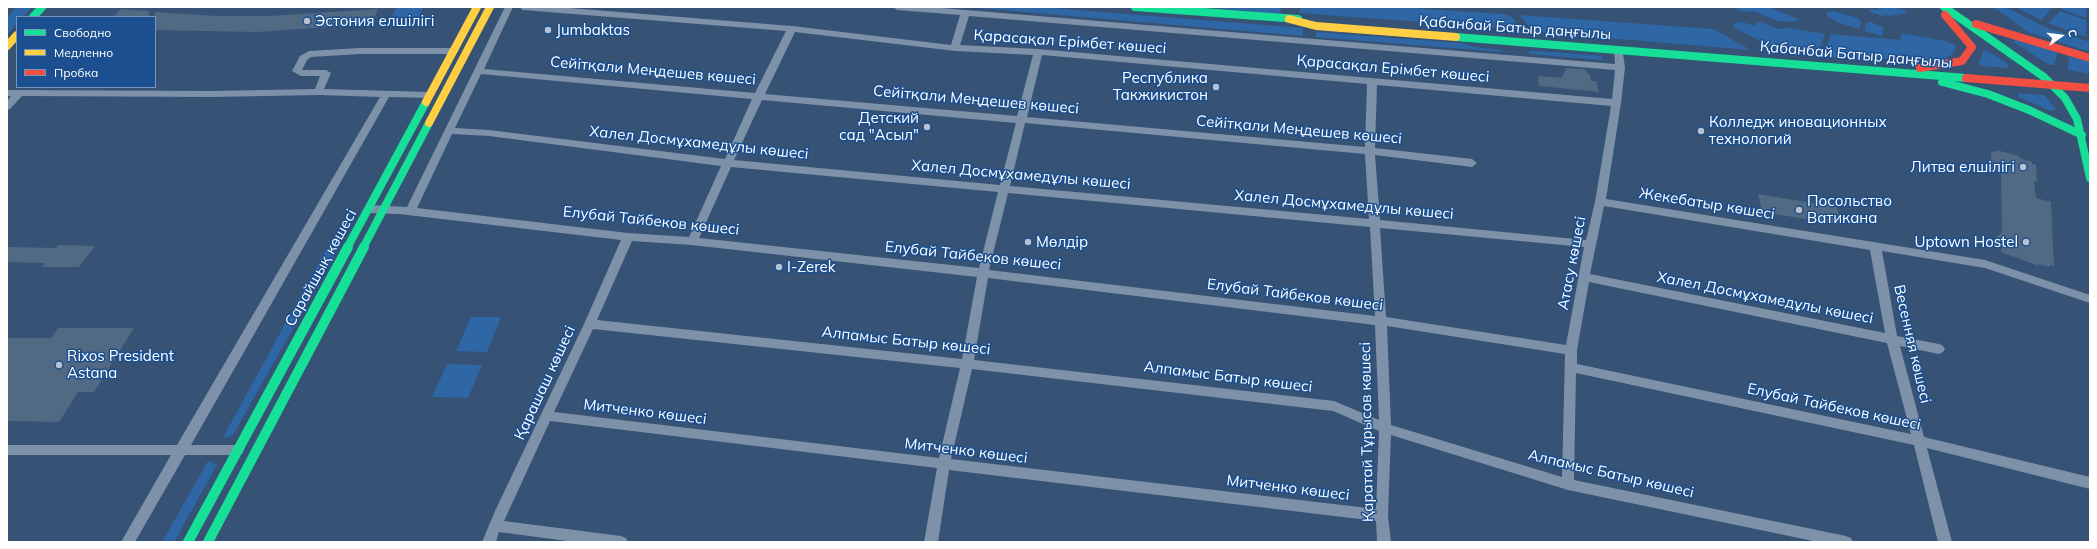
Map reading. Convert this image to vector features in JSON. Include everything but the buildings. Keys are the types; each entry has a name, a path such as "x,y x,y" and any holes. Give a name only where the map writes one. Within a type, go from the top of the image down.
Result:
{"main road":[{"path":"34,16 42,7"},
{"name":"Сарайшық көшесі","path":"188,542 478,7"},
{"name":"Сарайшық көшесі","path":"208,542 490,7"},
{"name":"Қабанбай Батыр даңғылы","path":"1135,7 1289,20 1317,20 1544,39 1605,45 1619,50 2090,88"},
{"path":"1903,72 1927,66 1962,61 1968,55 1972,46 1937,7"},
{"path":"1944,7 2053,85 2071,108 2082,135 2090,178"},
{"path":"1964,21 2090,58"},
{"path":"7,46 16,36"},
{"path":"1915,73 1957,87 1988,94 2029,110 2082,135"},
{"path":"2082,135 2090,129"},
{"path":"193,542 195,529"}],"street":[{"path":"410,211 509,7"},
{"name":"Қарасақал Ерімбет көшесі","path":"523,7 792,29 955,48 1038,52 1616,103"},
{"path":"668,18 674,7"},
{"path":"897,7 1620,67"},
{"path":"955,48 965,13"},
{"path":"692,241 759,94 792,29"},
{"name":"Атасу көшесі","path":"1568,484 1571,350 1590,244 1600,202 1616,103 1620,67 1619,50"},
{"path":"318,92 326,73 301,73 297,71 303,58 308,54 360,51 454,52"},
{"path":"931,542 944,464 967,364 983,272 1038,52"},
{"name":"Сейітқали Меңдешев көшесі","path":"477,71 759,94 1370,151 1472,163"},
{"name":"Қаратай Тұрысов көшесі","path":"1372,82 1370,151 1381,321 1384,428 1382,516 1384,542"},
{"path":"7,92 212,94 318,92 430,95"},
{"path":"7,107 19,93"},
{"path":"128,542 386,94"},
{"name":"Халел Досмұхамедұлы көшесі","path":"450,130 489,133 727,163 1590,244"},
{"name":"Жекебатыр көшесі","path":"1600,202 1875,245 1985,264 2090,299"},
{"name":"Елубай Тайбеков көшесі","path":"369,209 410,211 628,237 692,241 983,272 1381,321 1571,350"},
{"name":"Қарашаш көшесі","path":"489,542 501,511 590,324 628,237"},
{"name":"Весенняя көшесі","path":"1875,245 1892,339 1945,542"},
{"name":"Халел Досмұхамедұлы көшесі","path":"1584,277 1940,349"},
{"name":"Алпамыс Батыр көшесі","path":"590,324 967,364 1334,406 1384,428 1568,484 1846,542"},
{"name":"Елубай Тайбеков көшесі","path":"1570,367 1918,441 2090,482"},
{"name":"Митченко көшесі","path":"547,416 1382,516"},
{"path":"7,450 238,450"},
{"path":"496,526 621,542"}],"shaded area":[{"path":"17,7 32,7 24,16 16,16 16,24 7,35 7,17"},
{"path":"397,7 424,7 418,18 391,17"},
{"path":"967,7 1039,7 1303,28 1303,36"},
{"path":"1203,7 1281,7 1280,14"},
{"path":"1301,7 1393,7 1503,14 1511,16 1518,26 1517,29 1299,13"},
{"path":"1732,7 1769,7 1801,20 1791,22 1778,21 1755,12 1742,11"},
{"path":"1879,7 1893,7 1904,10 1908,13 1888,16 1884,13 1885,17 1870,12 1870,9 1878,10"},
{"path":"1993,7 2005,7 2050,29 2090,42 2090,52 2028,32"},
{"path":"2016,7 2051,7 2052,8 2041,20"},
{"path":"2062,7 2086,7 2086,18 2061,9"},
{"path":"1833,11 1858,18 1861,22 1859,29 1839,23 1827,16 1827,12"},
{"path":"2060,11 2086,20 2086,37 2048,23"},
{"path":"1519,15 1713,29 1751,50 1534,32"},
{"path":"1742,22 1755,26 1757,22 1762,22 1778,29 1789,28 1825,34 1817,56 1784,53 1733,27 1735,23"},
{"path":"1871,22 1883,27 1882,36 1864,31 1866,23"},
{"path":"1316,32 1461,43 1475,47 1502,50 1503,52 1316,37"},
{"path":"1901,33 1946,41 1956,46 1954,53 1945,59 1930,60 1823,57 1831,34 1901,40"},
{"path":"2016,39 2058,52 2054,65 2049,65 2014,42"},
{"path":"1983,50 1988,51 2008,64 2007,68 1982,66 1978,63 1982,57"},
{"path":"1528,51 1602,56 1601,60 1530,54"},
{"path":"2069,56 2090,62 2090,74 2068,70"},
{"path":"2019,93 2044,95 2056,109 2051,111 2019,97"},
{"path":"326,249 337,251 233,435 222,439"},
{"path":"471,317 501,317 487,352 456,351"},
{"path":"447,364 482,365 468,398 432,397"},
{"path":"208,461 217,465 174,542 162,542"}],"traffic: fast":[{"path":"34,16 42,7"},
{"path":"1135,7 1298,19"},
{"path":"1944,7 2044,77 2065,98 2077,119 2090,178"},
{"path":"1456,37 1966,78"},
{"path":"1942,82 1988,94 2029,110 2082,135"},
{"path":"188,542 426,102"},
{"path":"208,542 429,123"}],"traffic: slow":[{"path":"426,102 477,7"},
{"path":"429,123 490,7"},
{"path":"1289,19 1316,26 1456,37"},
{"path":"7,46 16,36"}],"traffic: jam":[{"path":"1920,68 1962,61 1972,47 1945,15"},
{"path":"1976,24 2090,58"},
{"path":"1966,78 2090,88"}],"place":[{"name":"Эстония елшілігі","path":"307,21"},
{"name":"Jumbaktas","path":"548,30"},
{"name":"Республика Такжикистон","path":"1216,87"},
{"name":"Детский сад \"Асыл\"","path":"927,127"},
{"name":"Колледж иновационных технологий","path":"1701,131"},
{"name":"Литва елшілігі","path":"2023,167"},
{"name":"Посольство Ватикана","path":"1799,210"},
{"name":"Мөлдір","path":"1028,242"},
{"name":"Uptown Hostel","path":"2026,242"},
{"name":"I-Zerek","path":"779,267"},
{"name":"Rixos President Astana","path":"59,365"}]}
